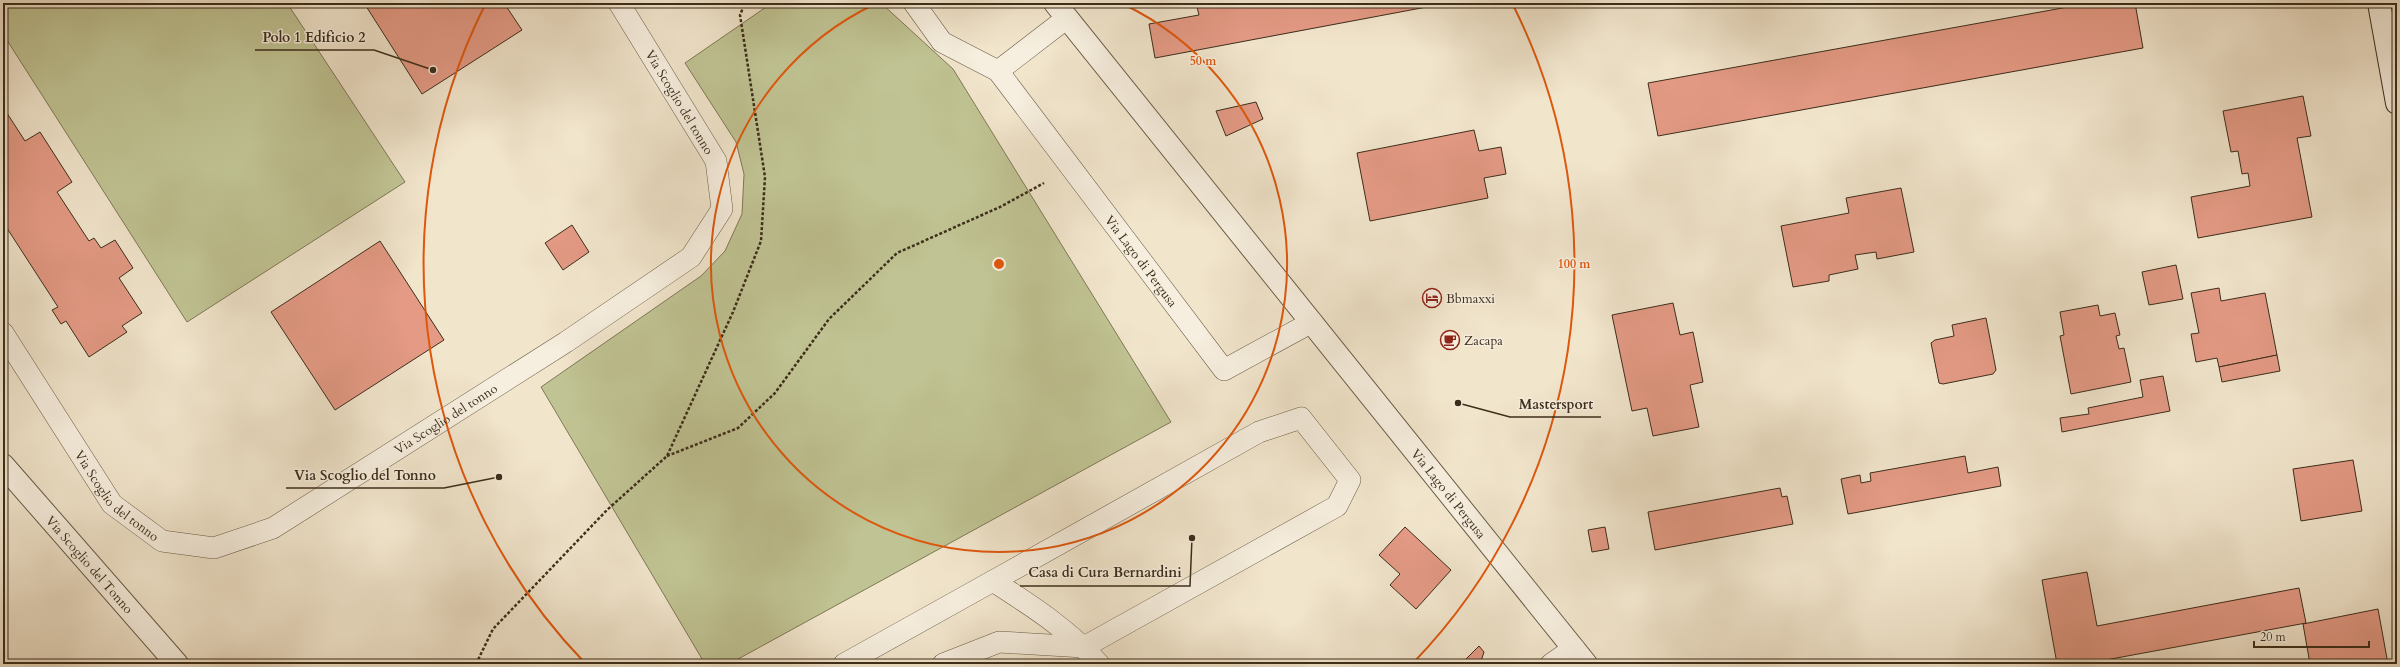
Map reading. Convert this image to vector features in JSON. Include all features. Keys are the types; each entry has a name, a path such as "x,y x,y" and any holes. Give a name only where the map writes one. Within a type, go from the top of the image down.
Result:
{"street":[{"path":"2379,3 2397,102"},
{"name":"Via Lago di Pergusa","path":"1061,11 1580,656"},
{"name":"Via Scoglio del Tonno","path":"3,465 177,664"}],"lane":[{"name":"Via Scoglio del tonno","path":"3,333 112,504 162,541 214,548 273,528 566,342 691,258 722,209 716,161 619,3"},
{"name":"Via Lago di Pergusa","path":"914,3 942,42 998,72 1224,370 1312,322"},
{"name":"Via Lago di Pergusa","path":"998,72 1061,11"},
{"path":"844,664 1259,432 1301,418 1350,480 1337,506 1084,647 999,642 943,664"},
{"path":"993,581 1046,614 1084,647 1099,664"},
{"path":"1551,664 1580,656"}],"path":[{"path":"667,456 733,312 761,241 765,177 740,15 746,3"},
{"path":"476,664 493,629 607,510 667,456 738,428 775,393 829,319 897,253 1000,207 1070,168"}],"green space":[{"path":"3,3 287,3 405,182 187,322 3,34"},
{"path":"772,3 881,3 953,69 1171,422 729,664 705,664 541,387 701,276 725,251 742,214 744,174 736,142 685,63"}],"building":[{"path":"364,3 504,3 522,30 422,94"},
{"path":"1197,3 1221,3 1197,7"},
{"path":"1221,3 1448,3 1155,58 1149,24 1199,15 1197,7"},
{"path":"2090,3 2135,3 2143,48 1658,136 1648,83"},
{"path":"2303,96 2311,136 2297,138 2312,217 2198,238 2191,197 2250,186 2248,173 2242,174 2238,151 2231,152 2223,111"},
{"path":"1256,102 1263,119 1226,136 1216,111"},
{"path":"3,107 25,141 40,132 72,182 57,192 89,241 94,238 101,248 115,240 133,268 119,278 142,313 122,326 127,332 89,357 66,321 61,324 52,310 58,307 3,222"},
{"path":"1474,130 1479,151 1501,147 1506,174 1484,178 1488,198 1370,221 1357,153"},
{"path":"1901,188 1914,252 1877,259 1876,252 1855,255 1858,269 1829,275 1829,281 1793,287 1781,226 1849,213 1846,198"},
{"path":"572,225 589,252 563,270 545,243"},
{"path":"380,241 444,340 335,410 271,312"},
{"path":"2176,265 2183,299 2149,305 2142,272"},
{"path":"2219,288 2221,301 2265,293 2277,355 2219,367 2217,358 2196,362 2191,334 2199,333 2191,293"},
{"path":"1673,303 1680,335 1693,332 1703,382 1690,385 1699,427 1653,436 1647,408 1632,411 1612,315"},
{"path":"2098,305 2100,316 2115,313 2120,335 2116,336 2119,349 2124,348 2131,382 2071,394 2060,336 2064,335 2060,312"},
{"path":"1986,318 1996,370 1993,374 1943,384 1939,383 1931,343 1935,340 1954,336 1952,325"},
{"path":"2277,355 2280,371 2222,382 2219,367"},
{"path":"2163,376 2170,411 2062,432 2060,418 2089,414 2088,408 2143,397 2140,380"},
{"path":"1965,456 1968,473 1998,467 2001,486 1848,514 1841,479 1860,475 1861,483 1871,481 1870,473"},
{"path":"2353,460 2362,511 2301,521 2293,469"},
{"path":"1780,488 1782,497 1787,496 1793,524 1655,550 1648,512"},
{"path":"1405,527 1451,570 1416,609 1390,585 1400,574 1379,555"},
{"path":"1605,527 1609,549 1592,552 1588,530"},
{"path":"2087,572 2097,626 2299,588 2306,623 2084,664 2057,664 2042,580"},
{"path":"2378,609 2388,664 2310,664 2303,624"},
{"path":"1479,646 1484,652 1480,664 1461,664"}],"place":[{"name":"Polo 1 Edificio 2","path":"433,70"},
{"name":"Bbmaxxi","path":"1432,298"},
{"name":"Zacapa","path":"1450,340"},
{"name":"Mastersport","path":"1458,403"},
{"name":"Via Scoglio del Tonno","path":"499,477"},
{"name":"Casa di Cura Bernardini","path":"1192,538"}]}
